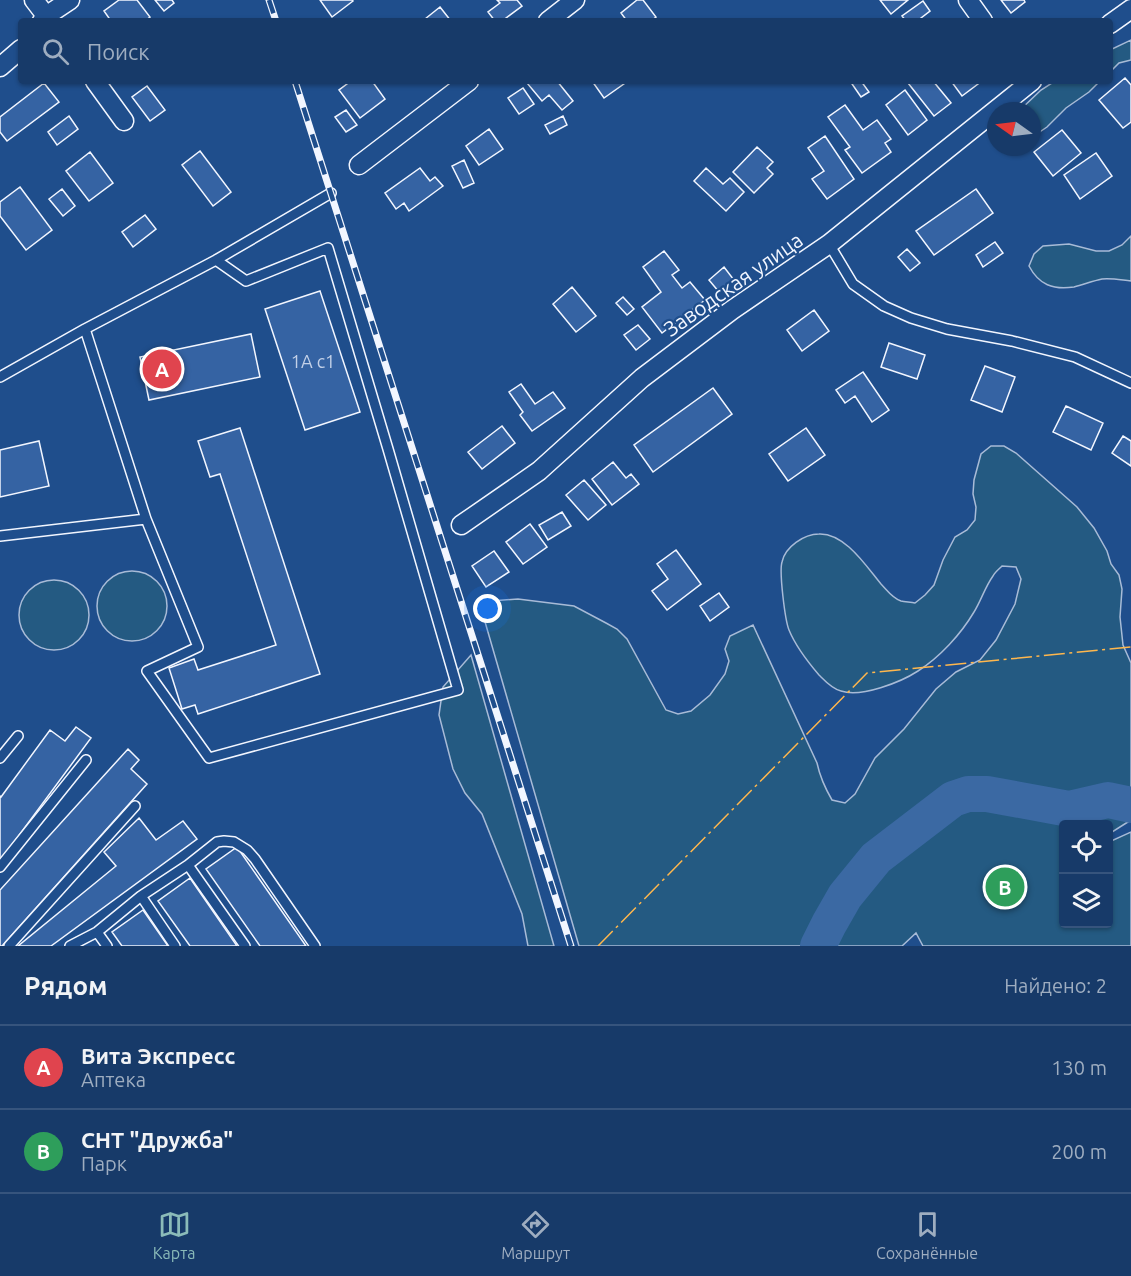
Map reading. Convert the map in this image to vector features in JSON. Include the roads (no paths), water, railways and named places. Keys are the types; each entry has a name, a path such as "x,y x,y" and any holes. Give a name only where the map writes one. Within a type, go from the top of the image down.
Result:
{"street":[{"path":"34,0 45,18"},
{"path":"47,18 70,0"},
{"path":"552,18 575,0"},
{"path":"968,0 981,18"},
{"path":"1113,22 1131,9"},
{"path":"0,67 18,52"},
{"path":"97,84 124,121"},
{"path":"359,165 465,84"},
{"name":"Заводская улица","path":"461,525 539,471 642,378 732,310 829,244 1027,84"}],"lane":[{"path":"0,377 216,260 331,193"},
{"path":"829,244 853,284 884,306 911,318 947,328 1075,357 1131,383"},
{"path":"85,329 146,519 198,647 147,671 209,758 458,690 328,248 246,281 216,260"},
{"path":"0,536 146,519"},
{"path":"0,758 18,736"},
{"path":"0,867 86,760"},
{"path":"9,946 135,806"},
{"path":"70,946 97,932 141,896 188,865 217,842 229,840 239,844 255,859 315,946"},
{"path":"188,865 245,946"},
{"path":"141,896 175,946"},
{"path":"97,932 107,946"}],"waterway":[{"path":"818,946 845,896 876,858 953,799 968,794 987,794 1069,809 1108,800 1131,805"}],"railway":[{"path":"269,0 275,18"},
{"path":"296,84 571,946"}],"place":[{"name":"Вита Экспресс","path":"162,369"},
{"name":"СНТ \"Дружба\"","path":"1005,887"}]}
